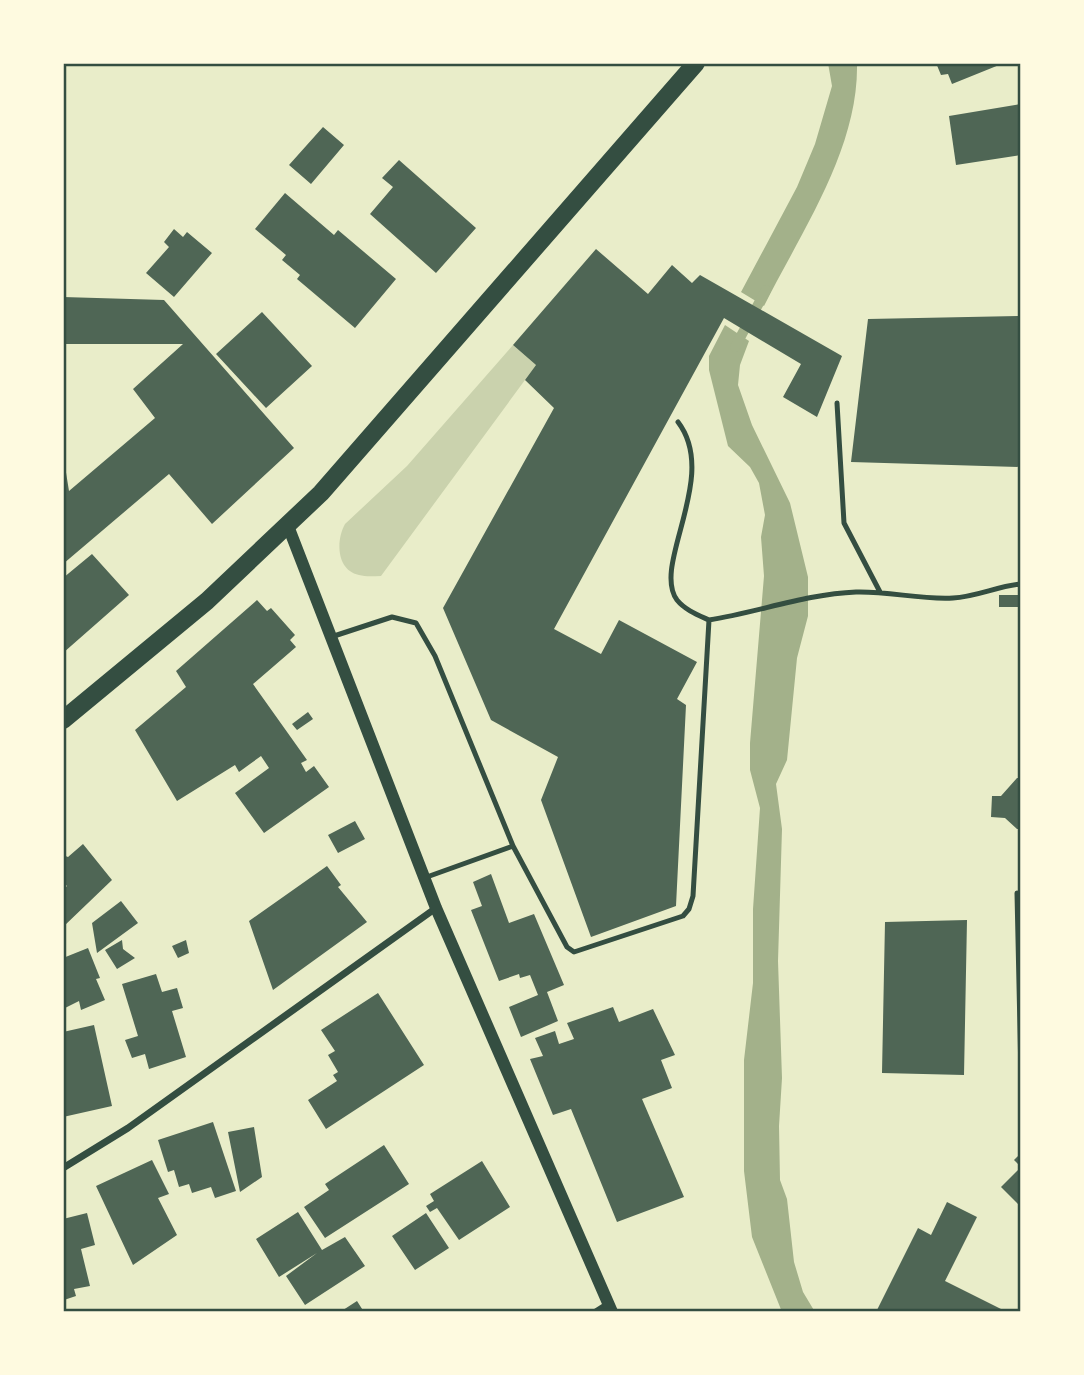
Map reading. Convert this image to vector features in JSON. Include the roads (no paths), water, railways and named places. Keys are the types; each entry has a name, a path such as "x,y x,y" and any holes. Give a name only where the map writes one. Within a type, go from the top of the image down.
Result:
{"main road":[{"path":"63,720 207,601 288,526 394,413 696,63"}],"street":[{"path":"288,526 436,908 605,1310"},
{"path":"63,1168 128,1128 436,908"}],"lane":[{"path":"836,403 844,523 880,592"},
{"path":"678,422 689,435 695,467 672,579 676,599 692,612 709,620 753,613 817,595 880,592 954,598 999,586 1021,584"},
{"path":"331,637 392,617 416,624 435,656 513,846 567,947 574,952 683,916 689,909 709,620"},
{"path":"424,878 513,846"},
{"path":"1017,893 1021,1075"}],"waterway":[{"path":"735,347 766,290"}]}
